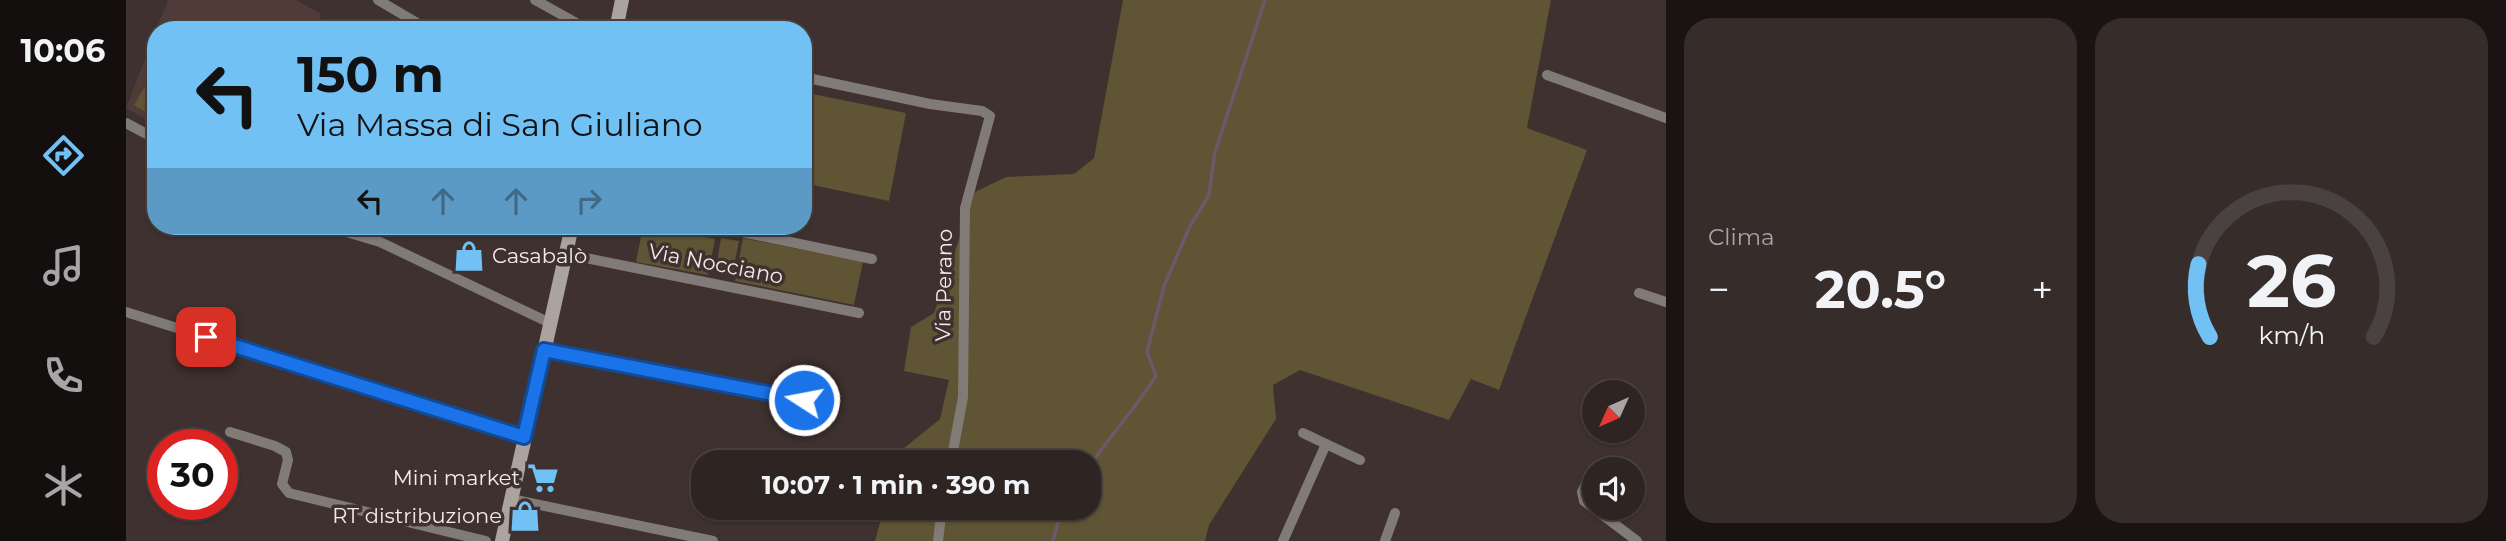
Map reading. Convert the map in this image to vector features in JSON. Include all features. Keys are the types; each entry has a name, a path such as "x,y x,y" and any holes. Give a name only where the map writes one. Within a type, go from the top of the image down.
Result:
{"street":[{"path":"378,0 414,21"},
{"path":"535,0 573,21"},
{"path":"617,21 622,0"},
{"path":"1547,75 1666,118"},
{"name":"Via Perano","path":"812,80 930,104 986,112 990,121 965,208 963,397 953,450"},
{"path":"126,123 147,134"},
{"path":"356,235 380,242 550,323"},
{"path":"502,541 570,235"},
{"path":"756,235 872,259"},
{"name":"Via Nocciano","path":"566,254 859,313"},
{"path":"1639,293 1666,302"},
{"path":"126,312 524,437"},
{"path":"544,350 804,400"},
{"path":"1303,433 1360,460"},
{"path":"238,434 286,452 288,460 282,484 289,493 486,541"},
{"path":"1283,541 1326,444"},
{"path":"511,499 713,541"},
{"path":"1385,541 1395,513"},
{"path":"938,541 941,520"},
{"path":"1609,520 1637,541"}],"shaded area":[{"path":"168,0 296,0 321,14 320,21 160,21"},
{"path":"1123,0 1551,0 1527,128 1587,150 1499,390 1471,379 1449,420 1300,370 1273,385 1276,419 1209,525 1205,541 875,541 881,520 1101,520 1101,450 902,450 940,419 949,380 904,371 911,327 934,313 975,192 1006,177 1074,174 1094,158"},
{"path":"147,54 147,120 126,108"},
{"path":"147,83 147,113 134,105"},
{"path":"812,94 906,113 889,201 812,185"},
{"path":"641,235 693,235 715,239 708,275 636,262"},
{"path":"721,238 739,241 732,276 715,273"},
{"path":"743,238 863,262 854,305 735,281"}],"waterway":[{"path":"1101,451 1156,376 1147,352 1164,286 1190,226 1209,195 1215,152 1265,0"},
{"path":"1053,541 1059,520"}],"place":[{"name":"Casabalò","path":"469,256"},
{"name":"Mini market","path":"543,478"},
{"name":"RT distribuzione","path":"525,516"}],"route":[{"path":"206,337 524,437 544,350 804,400"}]}
